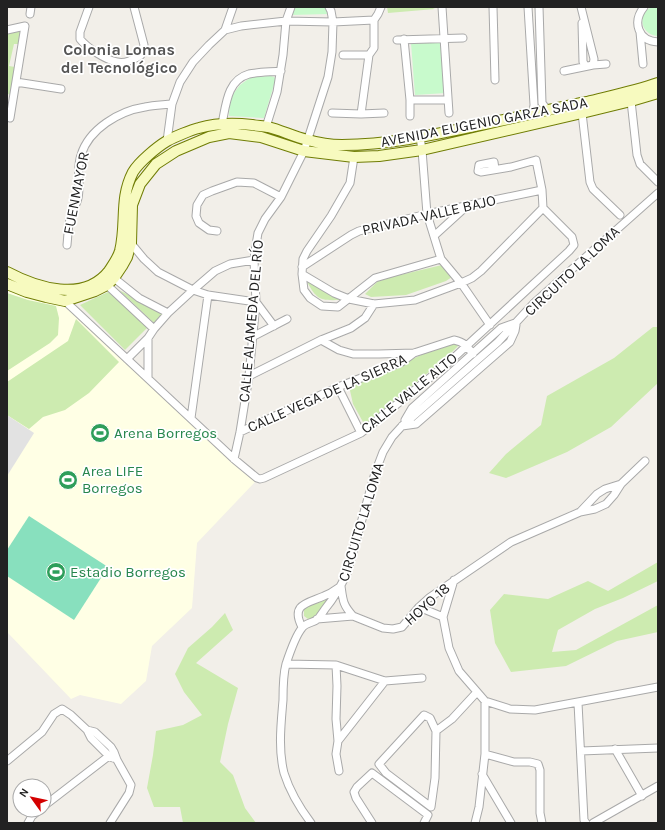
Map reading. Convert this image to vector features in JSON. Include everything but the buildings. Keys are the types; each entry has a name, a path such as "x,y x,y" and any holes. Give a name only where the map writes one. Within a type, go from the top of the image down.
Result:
{"street":[{"path":"87,8 80,32 80,39 85,45 101,55 118,62 131,61 141,55 144,45 134,7"},
{"path":"266,127 277,92 281,71 286,21 291,7"},
{"name":"CALLE ALAMEDA DEL RÍO","path":"234,459 249,376 256,302 254,260 258,233 265,219 281,197 304,151 328,77 332,52 333,22 329,7"},
{"path":"361,114 369,55 374,48 374,20 381,7"},
{"path":"442,7 449,113"},
{"path":"493,7 495,80"},
{"path":"526,115 533,111 534,105 528,7"},
{"path":"539,7 542,103 550,110"},
{"path":"644,7 637,19 637,26 644,38 650,41 658,42"},
{"path":"225,30 231,8"},
{"path":"581,9 583,62 590,65"},
{"path":"581,9 594,59 590,65"},
{"path":"167,141 172,104 180,82 193,62 225,30 242,26 286,21 333,22 374,20"},
{"path":"7,30 25,26 16,82 10,103 10,118"},
{"path":"640,32 643,64"},
{"path":"397,40 462,38"},
{"path":"404,40 410,100 410,116"},
{"path":"343,55 369,55"},
{"path":"564,71 590,65 606,64"},
{"path":"222,124 228,94 232,86 249,74 281,71"},
{"path":"16,82 61,89"},
{"name":"AVENIDA EUGENIO GARZA SADA","path":"110,281 127,257 131,243 132,205 140,184 156,164 176,151 209,137 229,133 261,137 304,151 354,157 379,156 422,150 582,113 658,83"},
{"name":"AVENIDA EUGENIO GARZA SADA","path":"7,272 22,279 54,289 75,290 94,284 104,278 120,253 123,236 123,209 125,197 134,170 142,161 167,141 198,128 236,123 266,127 307,140 340,145 374,144 420,137 550,110 617,100 631,101 658,93"},
{"path":"410,100 448,100"},
{"path":"631,101 637,155 640,164 658,182"},
{"name":"FUENMAYOR","path":"67,245 69,222 78,200 78,169 80,155 85,145 106,122 124,113 144,107 172,104"},
{"path":"332,113 384,114"},
{"path":"582,113 590,182 593,189 620,215"},
{"path":"420,137 427,214 442,258 490,325"},
{"path":"354,157 350,183 303,259 302,270 304,290 310,298 322,306 338,307 375,278 442,258"},
{"path":"302,270 334,293 350,299 374,304 415,300 472,278 481,271 543,208 542,190 536,160 496,169"},
{"path":"217,231 209,230 199,223 196,216 197,206 203,195 237,182 254,183 281,197"},
{"name":"PRIVADA VALLE BAJO","path":"302,270 351,235 359,231 427,214 542,190"},
{"name":"CIRCUITO LA LOMA","path":"302,626 317,619 341,586 347,573 374,473 383,452 392,437 402,426 498,342 535,302 658,193"},
{"path":"434,236 468,205"},
{"name":"CALLE VALLE ALTO","path":"65,301 234,459 260,479 361,433 447,364 569,251 574,244 572,237 543,208"},
{"path":"123,236 158,272 192,290 208,295 256,302 274,326"},
{"path":"127,359 148,338 168,313 214,271 230,264 254,260"},
{"path":"7,284 27,292 65,301 95,292 110,281"},
{"path":"110,281 168,313"},
{"path":"110,281 154,329"},
{"path":"190,418 208,295"},
{"path":"249,376 321,340 351,328 365,318 374,304"},
{"path":"252,337 287,319"},
{"path":"402,426 412,408 501,328 517,322"},
{"path":"148,338 148,378"},
{"path":"321,340 339,350 353,354 379,354 414,353 454,340 461,341 473,354"},
{"name":"CALLE VEGA DE LA SIERRA","path":"240,432 338,388 402,362 414,353"},
{"path":"379,354 384,360 384,369"},
{"path":"338,388 361,433"},
{"path":"580,512 595,509 606,504 621,484 645,461"},
{"path":"580,512 597,494 605,489 621,484"},
{"name":"HOYO 18","path":"317,619 353,616 383,628 393,629 402,627 429,598 511,542 580,512"},
{"path":"454,580 443,617 448,648 459,671 485,701 510,709 535,710 658,687"},
{"path":"311,823 298,805 284,772 280,743 286,664 302,626 298,619 298,614 299,609 304,604 323,597 341,586 346,608 353,616"},
{"path":"419,607 443,617"},
{"path":"286,664 336,665 385,681 422,678"},
{"path":"336,665 336,719 338,741 336,754 339,771"},
{"path":"338,741 385,681"},
{"path":"436,731 452,719 477,692"},
{"path":"475,823 479,807 485,754 485,701"},
{"path":"578,703 584,820 586,823"},
{"path":"7,761 42,732 54,714 62,709 72,715 87,730 90,738 112,754 131,785 129,793 110,823"},
{"path":"424,715 430,718 436,731 435,778 431,808 386,773 379,764 424,715"},
{"path":"581,751 658,748"},
{"path":"615,749 642,796"},
{"path":"52,800 112,754"},
{"path":"485,754 514,762 530,762 538,764 540,770 540,813 542,823"},
{"path":"372,823 356,798 354,792 356,787 372,773 428,815 424,823"},
{"path":"482,774 511,823"},
{"path":"593,823 658,786"}],"shaded area":[{"path":"7,287 64,304 232,463 255,482 197,543 192,608 152,646 146,681 121,704 80,695 71,699 7,632"},
{"path":"7,415 34,433 7,476"}],"green space":[{"path":"296,7 327,7 328,14 291,15"},
{"path":"387,7 430,7 435,9 388,13"},
{"path":"652,7 658,7 658,36 652,35 648,32 644,28 643,24 642,19 644,14"},
{"path":"22,29 19,44 14,44 9,66 15,67 11,96 7,93 7,31"},
{"path":"441,39 446,93 415,95 411,43"},
{"path":"271,76 276,78 264,118 229,116 230,98 240,85 251,77"},
{"path":"442,265 452,277 446,281 406,295 371,297 365,294 379,280"},
{"path":"306,280 341,298 339,300 326,300 318,297 312,291"},
{"path":"119,290 165,314 155,324"},
{"path":"108,292 117,298 147,328 125,350 80,305"},
{"path":"7,293 28,300 56,306 59,318 58,335 50,343 7,371"},
{"path":"76,319 119,362 89,393 65,410 43,417 29,429 7,415 7,382 68,341"},
{"path":"653,327 658,327 658,383 611,427 567,452 506,478 489,473 506,454 541,425 547,396 614,358"},
{"path":"456,342 459,345 447,357 367,423 363,422 353,404 349,386 446,344"},
{"name":"Estadio Borregos","path":"29,516 108,567 74,620 7,576 7,550"},
{"path":"658,562 658,581 623,598 595,609 558,630 552,652 576,650 658,605 658,632 617,641 566,666 511,672 495,643 490,610 504,594 548,599 588,581 608,591"},
{"path":"333,595 316,616 308,619 304,616 304,609"},
{"path":"225,613 233,630 196,663 238,688 228,724 220,762 233,775 245,808 256,823 183,823 180,807 154,807 147,788 156,731 183,725 202,715 184,692 175,674 188,648 212,627"}],"place":[{"name":"Arena Borregos","path":"100,433"},
{"name":"Area LIFE Borregos","path":"68,480"},
{"name":"Estadio Borregos","path":"56,572"}],"district":[{"name":"Colonia Lomas del Tecnológico","path":"119,58"}]}
